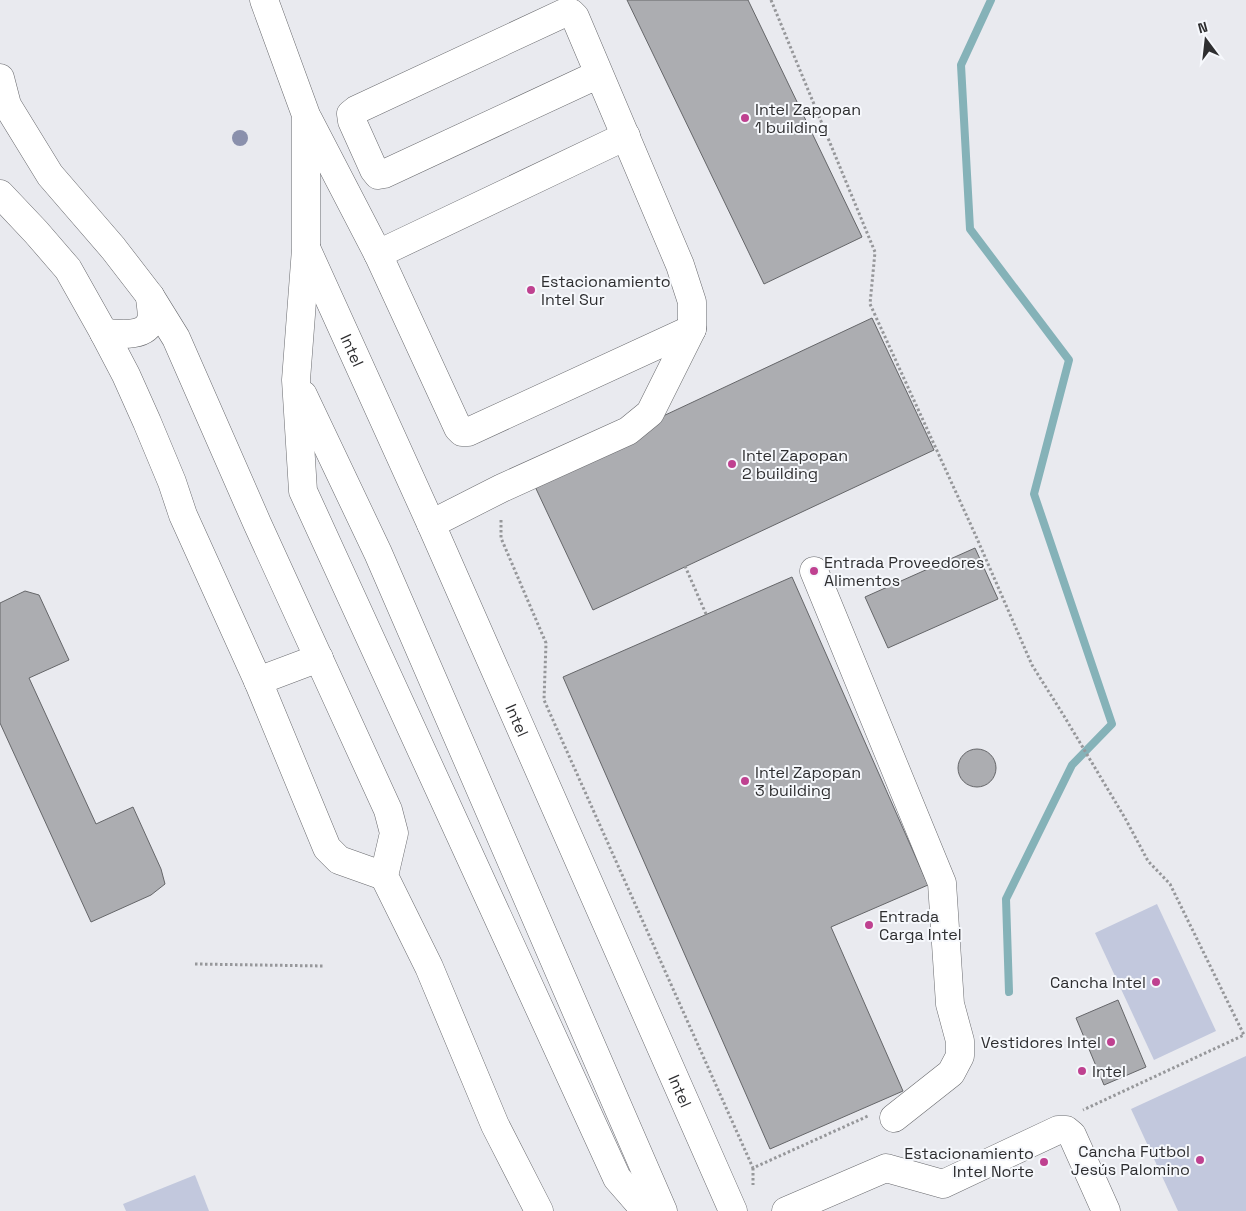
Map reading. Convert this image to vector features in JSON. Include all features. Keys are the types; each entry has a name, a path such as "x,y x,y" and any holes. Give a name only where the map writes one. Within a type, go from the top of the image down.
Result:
{"lane":[{"name":"Intel","path":"264,0 306,115 306,249 296,380 304,491 618,1178 644,1209 648,1211"},
{"path":"431,524 502,488 628,431 650,413 692,329 692,302 680,265 626,136 575,17 571,13 564,13 356,110 352,114 352,120 378,175 384,174 599,74"},
{"path":"0,78 7,105 50,175 113,248 150,296 176,338 257,523 388,810 394,833 384,876 429,967 495,1125 539,1211"},
{"path":"306,115 378,254 458,428 462,432 468,432 692,329"},
{"path":"378,254 626,136"},
{"path":"0,194 68,269 126,375 172,482 183,515 258,681 327,848 340,860 384,876"},
{"name":"Intel","path":"306,249 431,524 729,1202"},
{"path":"104,333 133,334 146,329 152,320 150,296"},
{"name":"Intel","path":"296,380 378,553 663,1211"},
{"path":"814,571 942,883 950,1004 960,1041 960,1056 951,1072 882,1117"},
{"path":"258,681 319,658"},
{"path":"786,1211 886,1168 943,1184 1058,1130 1066,1130 1072,1135 1106,1211"}],"path":[{"path":"771,0 875,252 870,304 1032,665 1125,818 1148,861 1170,884 1244,1035"},
{"path":"502,488 501,538 546,643 544,700 752,1168 882,1117"},
{"path":"685,566 706,614"},
{"path":"195,964 324,966"}],"shaded area":[{"name":"Cancha Intel","path":"1157,904 1216,1031 1154,1060 1095,933"},
{"name":"Cancha Futbol Jesús Palomino","path":"1246,1056 1246,1211 1178,1211 1131,1109"},
{"path":"195,1175 209,1211 126,1211 123,1204"}],"building":[{"name":"Intel Zapopan 1 building","path":"627,0 748,0 862,237 764,284"},
{"name":"Intel Zapopan 2 building","path":"872,318 934,450 593,610 531,478"},
{"path":"975,548 998,599 888,648 865,597"},
{"name":"Intel Zapopan 3 building","path":"792,577 928,885 831,927 903,1091 770,1149 563,677"},
{"path":"25,591 39,595 69,660 29,678 96,824 133,807 161,869 165,884 151,895 91,922 0,723 0,603"},
{"path":"977,749 990,755 996,768 990,781 977,787 964,781 958,768 964,755"},
{"name":"Vestidores Intel","path":"1118,1000 1146,1067 1104,1085 1076,1018"}],"waterway":[{"path":"991,0 961,65 970,229 1069,360 1034,494 1112,724 1072,765 1006,899 1009,992"}],"place":[{"name":"Intel Zapopan 1 building","path":"745,118"},
{"name":"Estacionamiento Intel Sur","path":"531,290"},
{"name":"Intel Zapopan 2 building","path":"732,464"},
{"name":"Entrada Proveedores Alimentos","path":"814,571"},
{"name":"Intel Zapopan 3 building","path":"745,781"},
{"name":"Entrada Carga Intel","path":"869,925"},
{"name":"Cancha Intel","path":"1156,982"},
{"name":"Vestidores Intel","path":"1111,1042"},
{"name":"Intel","path":"1082,1071"},
{"name":"Cancha Futbol Jesús Palomino","path":"1200,1160"},
{"name":"Estacionamiento Intel Norte","path":"1044,1162"}]}
